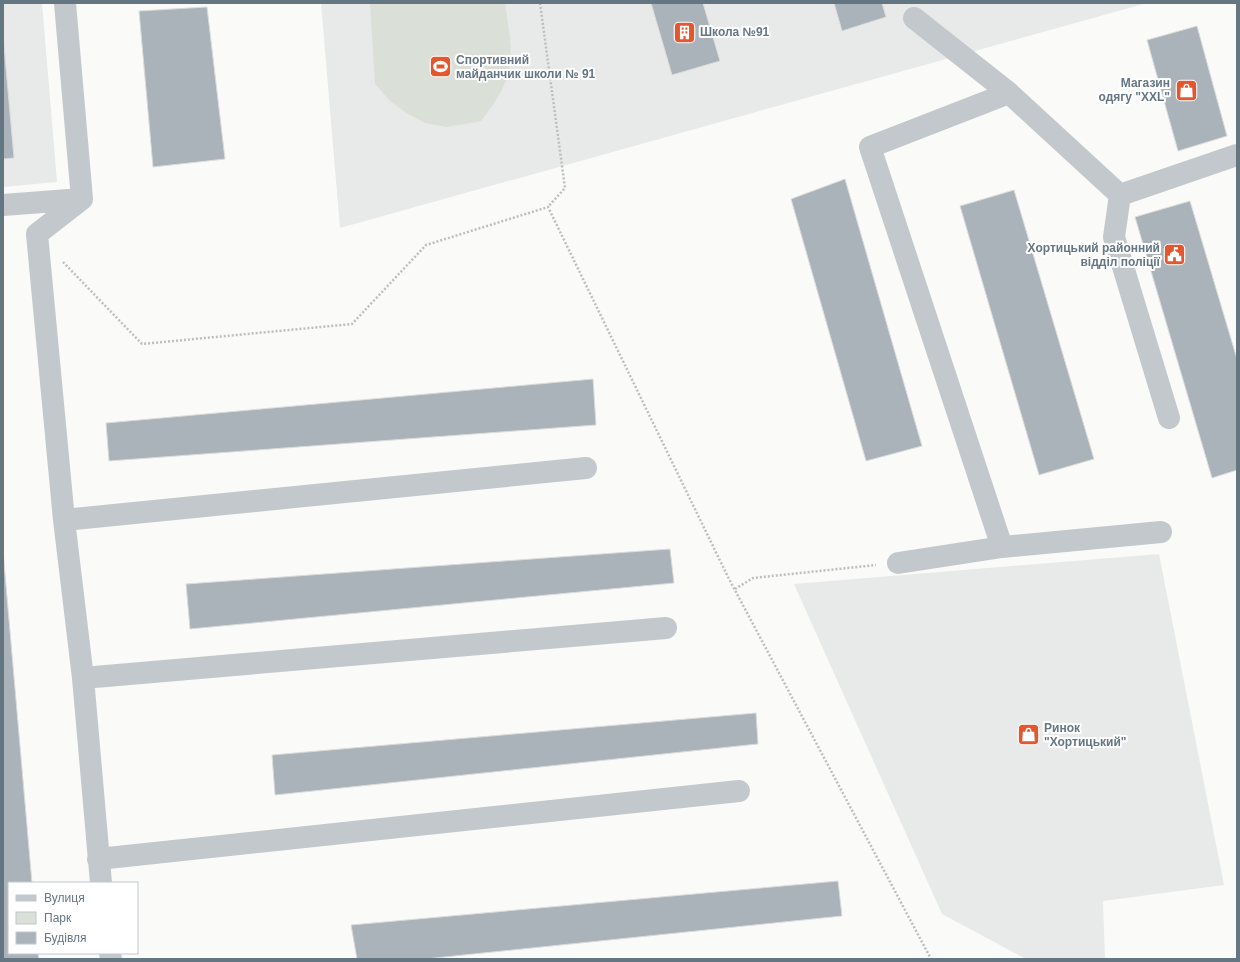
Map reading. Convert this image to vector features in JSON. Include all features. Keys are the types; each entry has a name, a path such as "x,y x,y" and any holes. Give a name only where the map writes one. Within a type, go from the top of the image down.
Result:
{"lane":[{"path":"64,3 82,199"},
{"path":"914,18 1009,94 1120,195"},
{"path":"1002,548 870,147 1009,94"},
{"path":"1120,195 1237,155"},
{"path":"1120,195 1114,237 1169,418"},
{"path":"3,205 82,199"},
{"path":"82,199 37,234 64,520 83,678 101,882"},
{"path":"64,520 586,468"},
{"path":"898,563 1002,548 1161,532"},
{"path":"83,678 666,628"},
{"path":"98,859 739,791"}],"path":[{"path":"540,3 565,188 548,207"},
{"path":"735,589 753,578 898,563"}],"shaded area":[{"path":"3,3 42,3 57,182 3,187"},
{"path":"321,3 1147,3 340,228"},
{"name":"Ринок \"Хортицький\"","path":"1159,554 1224,885 1103,901 1105,959 1026,959 942,914 794,584"}],"green space":[{"name":"Спортивний майданчик школи № 91","path":"370,3 505,3 511,50 509,69 505,84 481,121 447,127 425,123 408,114 390,101 375,84"}],"building":[{"name":"Школа №91","path":"651,3 703,3 720,61 672,75"},
{"path":"834,3 882,3 886,17 842,31"},
{"path":"207,7 225,159 153,167 139,11"},
{"path":"1197,26 1227,136 1178,151 1147,40"},
{"path":"3,34 14,158 3,159"},
{"path":"845,179 922,446 866,461 791,199"},
{"path":"1014,190 1094,459 1039,475 960,206"},
{"path":"1190,201 1237,359 1237,470 1212,478 1135,217"},
{"path":"593,379 596,425 109,461 106,423"},
{"path":"670,549 674,583 190,629 186,584"},
{"path":"3,551 32,882 8,882 8,954 38,954 39,959 3,959"},
{"path":"756,713 758,744 275,795 272,755"},
{"path":"838,881 842,916 425,959 357,959 351,925"}],"place":[{"name":"Школа №91","path":"685,32"},
{"name":"Спортивний майданчик школи № 91","path":"441,67"},
{"name":"Магазин одягу \"XXL\"","path":"1186,90"},
{"name":"Хортицький районний відділ поліції","path":"1175,255"},
{"name":"Ринок \"Хортицький\"","path":"1028,735"}]}
